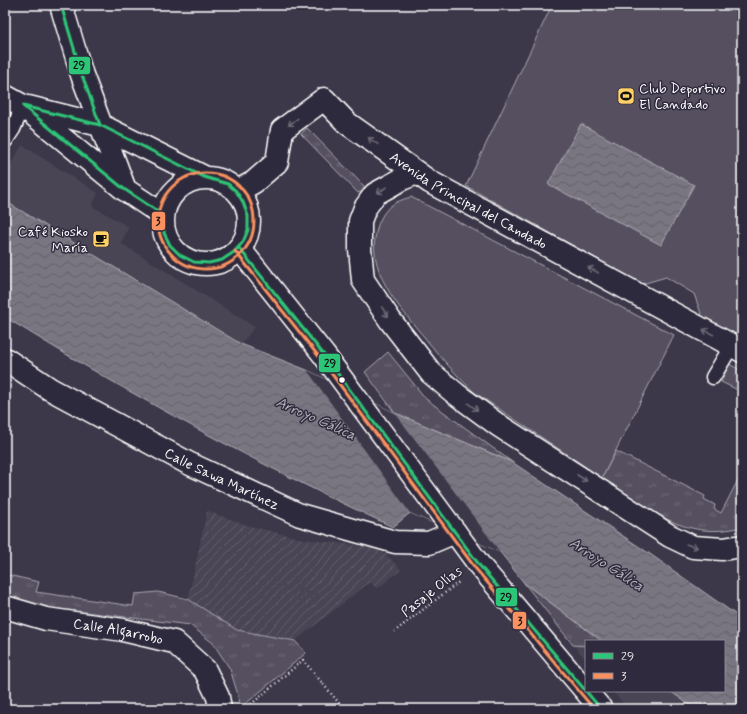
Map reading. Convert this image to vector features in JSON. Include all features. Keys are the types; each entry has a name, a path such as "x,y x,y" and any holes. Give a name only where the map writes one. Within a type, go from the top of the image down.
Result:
{"street":[{"path":"61,5 82,75 124,189"},
{"name":"Avenida Principal del Candado","path":"238,191 254,182 277,162 282,130 324,99 346,123 430,182 737,348"},
{"path":"14,101 100,125 204,177 222,180 238,191 248,209 248,229 240,248 225,260 207,264 189,261 174,250 164,233 163,215 170,196 185,183 204,177"},
{"path":"14,101 124,189 163,215"},
{"path":"417,173 380,191 365,208 360,221 360,249 364,280 390,320 431,373 456,394 498,425 670,536 693,547 723,549 742,546"},
{"path":"240,248 351,391 480,566 585,690"},
{"name":"Calle Sawa Martínez","path":"5,359 50,389 188,463 300,515 395,542 429,543 455,532"},
{"name":"Calle Algarrobo","path":"5,607 46,619 123,630 174,642 204,670 218,697 220,709"},
{"path":"587,692 601,709"}],"lane":[{"path":"5,141 13,129 14,101"},
{"path":"713,377 737,348"}],"path":[{"name":"Pasaje Olías","path":"394,632 480,566"},
{"path":"246,709 303,660 344,709"}],"shaded area":[{"path":"22,145 98,193 92,206 129,227 121,243 255,327 241,344 5,201 5,174"},
{"path":"207,511 250,526 303,539 371,547 386,554 401,570 377,589 370,582 295,641 237,630 188,599"},
{"path":"573,645 585,646 585,659"},
{"path":"613,692 671,692 695,709 628,709"}],"green space":[{"name":"Club Deportivo El Candado","path":"552,5 742,5 742,338 703,319 694,294 666,277 642,284 466,186"},
{"path":"307,128 365,187 363,191 358,193 301,134"},
{"path":"411,197 674,335 602,478 474,392 442,359 395,300 379,272 375,257 375,241 378,225 390,206"},
{"path":"388,352 426,399 512,462 395,413 365,372"},
{"path":"729,364 742,371 742,392 721,382"},
{"path":"616,451 705,496 704,499 715,505 714,509 721,513 739,478 742,480 742,527 721,530 702,530 684,526 652,511 602,478"},
{"path":"8,575 39,582 36,592 133,606 135,594 158,592 188,599 237,630 295,641 306,653 243,706 239,707 238,695 230,669 213,643 190,625 36,606 5,597 5,585"},
{"path":"524,583 601,640 585,640 585,646 573,645"}],"water":[{"path":"581,124 694,185 661,245 548,184"},
{"name":"Arroyo Gálica","path":"5,201 241,344 307,370 395,413 512,462 650,554 742,619 742,709 695,709 671,692 725,692 725,640 601,640 524,583 500,552 410,513 393,527 244,454 147,401 5,317"}],"pier":[{"path":"307,370 395,413 500,552 410,513"}],"transit line":[{"name":"29","path":"61,5 82,75 100,125"},
{"name":"29","path":"23,106 100,125 204,177 228,184 236,191 243,202 248,216 248,230 243,242 234,252 222,260 209,263 194,262 180,255 170,245 164,233 163,215 124,189 23,106"},
{"name":"3","path":"206,173 224,177 240,187 250,203 254,221 250,239 240,255 224,265 206,269 188,265 172,255 162,239 158,221 162,203 172,187 188,177 206,173"},
{"name":"29","path":"239,248 324,355 480,566 585,690"},
{"name":"3","path":"235,251 320,358 476,569 594,709"},
{"name":"29","path":"587,692 601,709"}],"place":[{"name":"Club Deportivo El Candado","path":"626,96"},
{"name":"Café Kiosko María","path":"101,239"}]}
